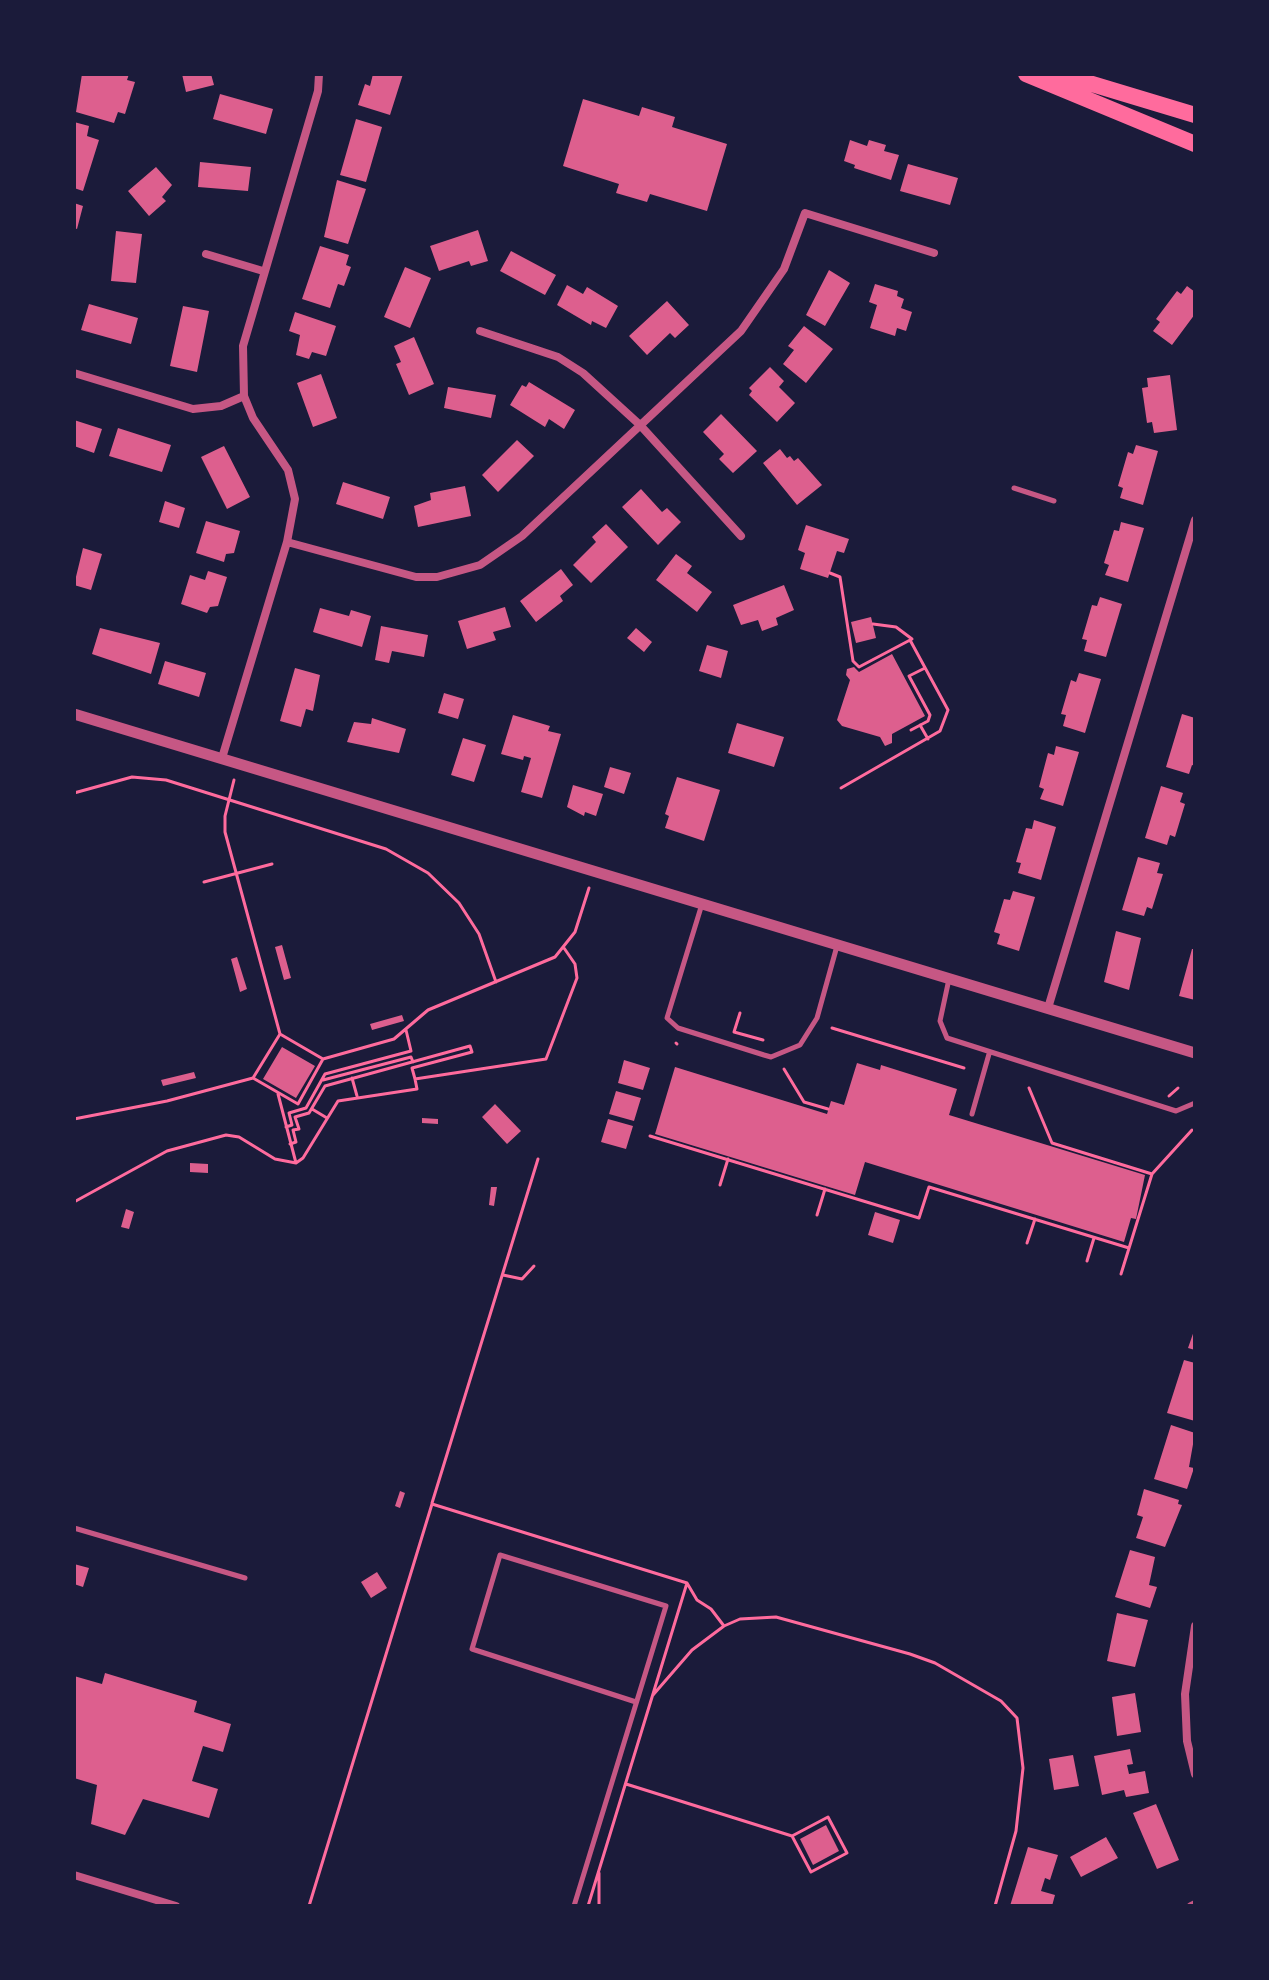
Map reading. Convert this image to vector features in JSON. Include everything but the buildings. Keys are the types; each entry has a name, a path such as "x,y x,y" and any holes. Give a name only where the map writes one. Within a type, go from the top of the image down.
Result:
{"highway":[{"path":"1026,74 1195,144"},
{"path":"1059,74 1195,115"}],"street":[{"path":"222,758 287,542 295,499 293,484 279,454 253,418 244,396 243,346 314,105 319,74"},
{"path":"287,542 416,577 459,572 480,565 522,536 741,331 784,269 805,213 934,253"},
{"path":"206,254 263,271"},
{"path":"480,331 558,357 583,373 640,425 741,536"},
{"path":"74,373 193,409 221,406 244,396"},
{"path":"1048,1008 1195,520"},
{"path":"75,718 222,758 1195,1053"},
{"path":"1195,1626 1185,1694 1187,1741 1195,1774"},
{"path":"74,1875 176,1906"}],"lane":[{"path":"1014,488 1054,501"},
{"path":"702,903 667,1018 678,1028 771,1057 800,1045 817,1018 837,944"},
{"path":"950,979 940,1021 947,1038 989,1054 1176,1111 1195,1103"},
{"path":"972,1114 989,1054"},
{"path":"74,1528 245,1578"},
{"path":"574,1906 666,1606 500,1555 472,1649 636,1702"}],"path":[{"path":"830,573 840,577 853,661 859,667 910,640"},
{"path":"841,788 940,731 948,710 902,629 873,624"},
{"path":"911,730 930,715 909,676 925,668"},
{"path":"920,725 928,739"},
{"path":"74,793 114,780 149,777 362,840 428,873 470,918 496,982"},
{"path":"234,780 224,824 280,1034 323,1059"},
{"path":"204,882 272,864"},
{"path":"253,1078 298,1104 323,1059 394,1039 428,1010 555,957 575,932 589,888"},
{"path":"415,1079 541,1061 550,1056 577,978 575,964 564,948"},
{"path":"740,1013 734,1032 763,1040"},
{"path":"832,1028 964,1068"},
{"path":"286,1127 292,1125 289,1113 306,1108 325,1074 411,1051 406,1030"},
{"path":"74,1119 156,1104 253,1078 280,1034"},
{"path":"290,1144 296,1142 293,1130 299,1129 295,1117 309,1113 325,1086 470,1046 472,1052 412,1068 417,1089 338,1101 296,1163"},
{"path":"321,1080 411,1057 413,1062"},
{"path":"784,1069 804,1102 828,1109"},
{"path":"352,1078 357,1096"},
{"path":"1029,1088 1052,1143 1152,1174"},
{"path":"1166,1099 1178,1088"},
{"path":"278,1094 296,1163"},
{"path":"312,1109 327,1118"},
{"path":"1121,1274 1152,1174 1192,1130"},
{"path":"74,1202 167,1151 226,1135 239,1137 275,1159 296,1163"},
{"path":"650,1136 919,1218 929,1187 1129,1248"},
{"path":"432,1504 538,1159"},
{"path":"720,1185 728,1159"},
{"path":"817,1215 825,1189"},
{"path":"1027,1243 1035,1219"},
{"path":"1087,1261 1094,1238"},
{"path":"503,1275 522,1279 534,1266"},
{"path":"588,1906 687,1583"},
{"path":"653,1695 692,1650 724,1626 740,1619 776,1617 935,1663 1001,1701 1017,1718 1023,1768 1014,1839 995,1906"},
{"path":"626,1784 792,1836 811,1872 847,1853 828,1817 792,1836"},
{"path":"599,1869 599,1906"}]}
